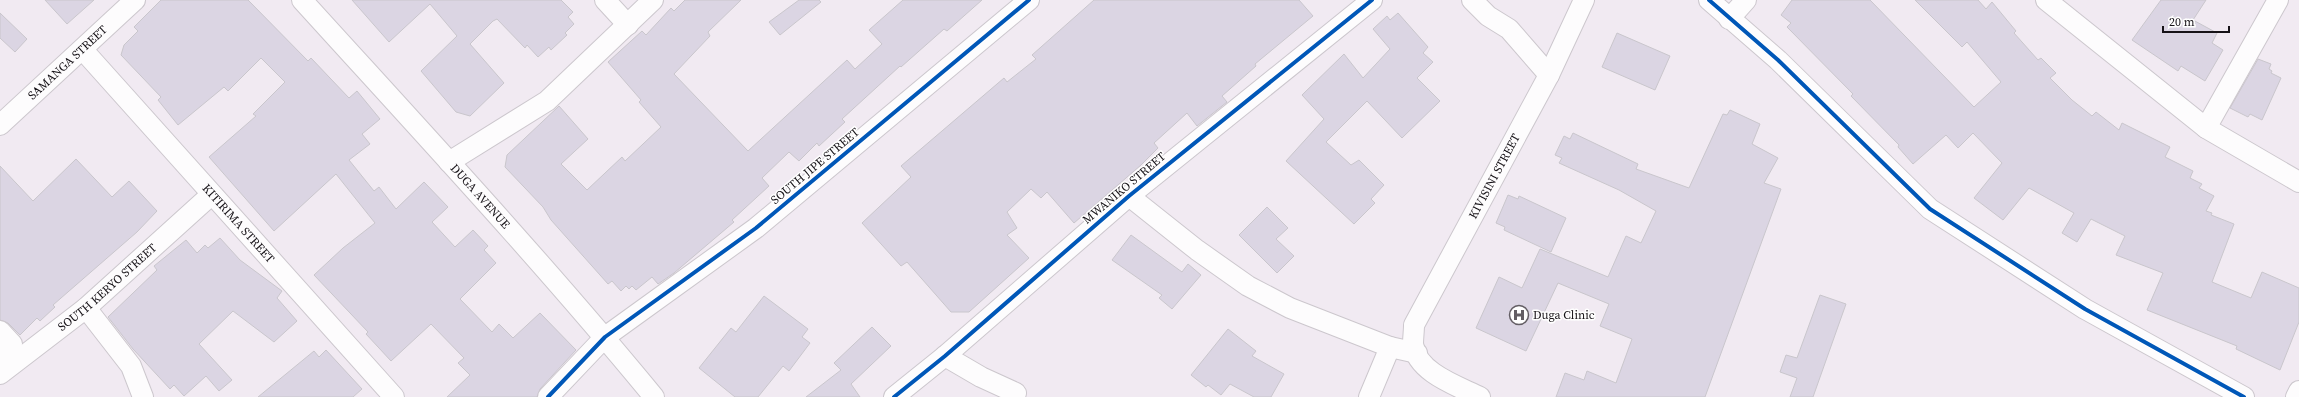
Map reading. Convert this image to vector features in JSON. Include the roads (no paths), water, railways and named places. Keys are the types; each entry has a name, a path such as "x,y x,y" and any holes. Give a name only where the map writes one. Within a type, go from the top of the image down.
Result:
{"street":[{"name":"SAMANGA STREET","path":"0,125 136,0"},
{"name":"DUGA AVENUE","path":"302,0 605,337 654,397"},
{"path":"605,0 628,25"},
{"path":"449,162 547,101 653,0"},
{"name":"SOUTH JIPE STREET","path":"548,397 605,337 756,228 1029,0"},
{"name":"MWANIKO STREET","path":"894,397 945,356 1129,196 1372,0"},
{"path":"1472,0 1488,16 1509,29 1549,75"},
{"name":"KIVISINI STREET","path":"1417,354 1414,345 1414,325 1421,309 1549,75 1584,0"},
{"path":"1709,0 1778,60 1930,209 2085,309 2244,397"},
{"path":"1730,19 1746,0"},
{"path":"2046,0 2206,128 2299,182"},
{"path":"2206,128 2278,0"},
{"name":"KITIRIMA STREET","path":"83,50 211,195 394,397"},
{"name":"SOUTH KERYO STREET","path":"0,374 86,308 211,195"},
{"path":"1129,196 1197,250 1248,286 1290,308 1390,347 1417,354 1420,362 1439,376 1480,397"},
{"path":"86,308 131,366 143,397"},
{"path":"0,331 12,344 0,360"},
{"path":"1369,397 1390,347"},
{"path":"945,356 981,377 1016,393"},
{"path":"2296,397 2299,391"}],"place":[{"name":"Duga Clinic","path":"1519,315"}]}
